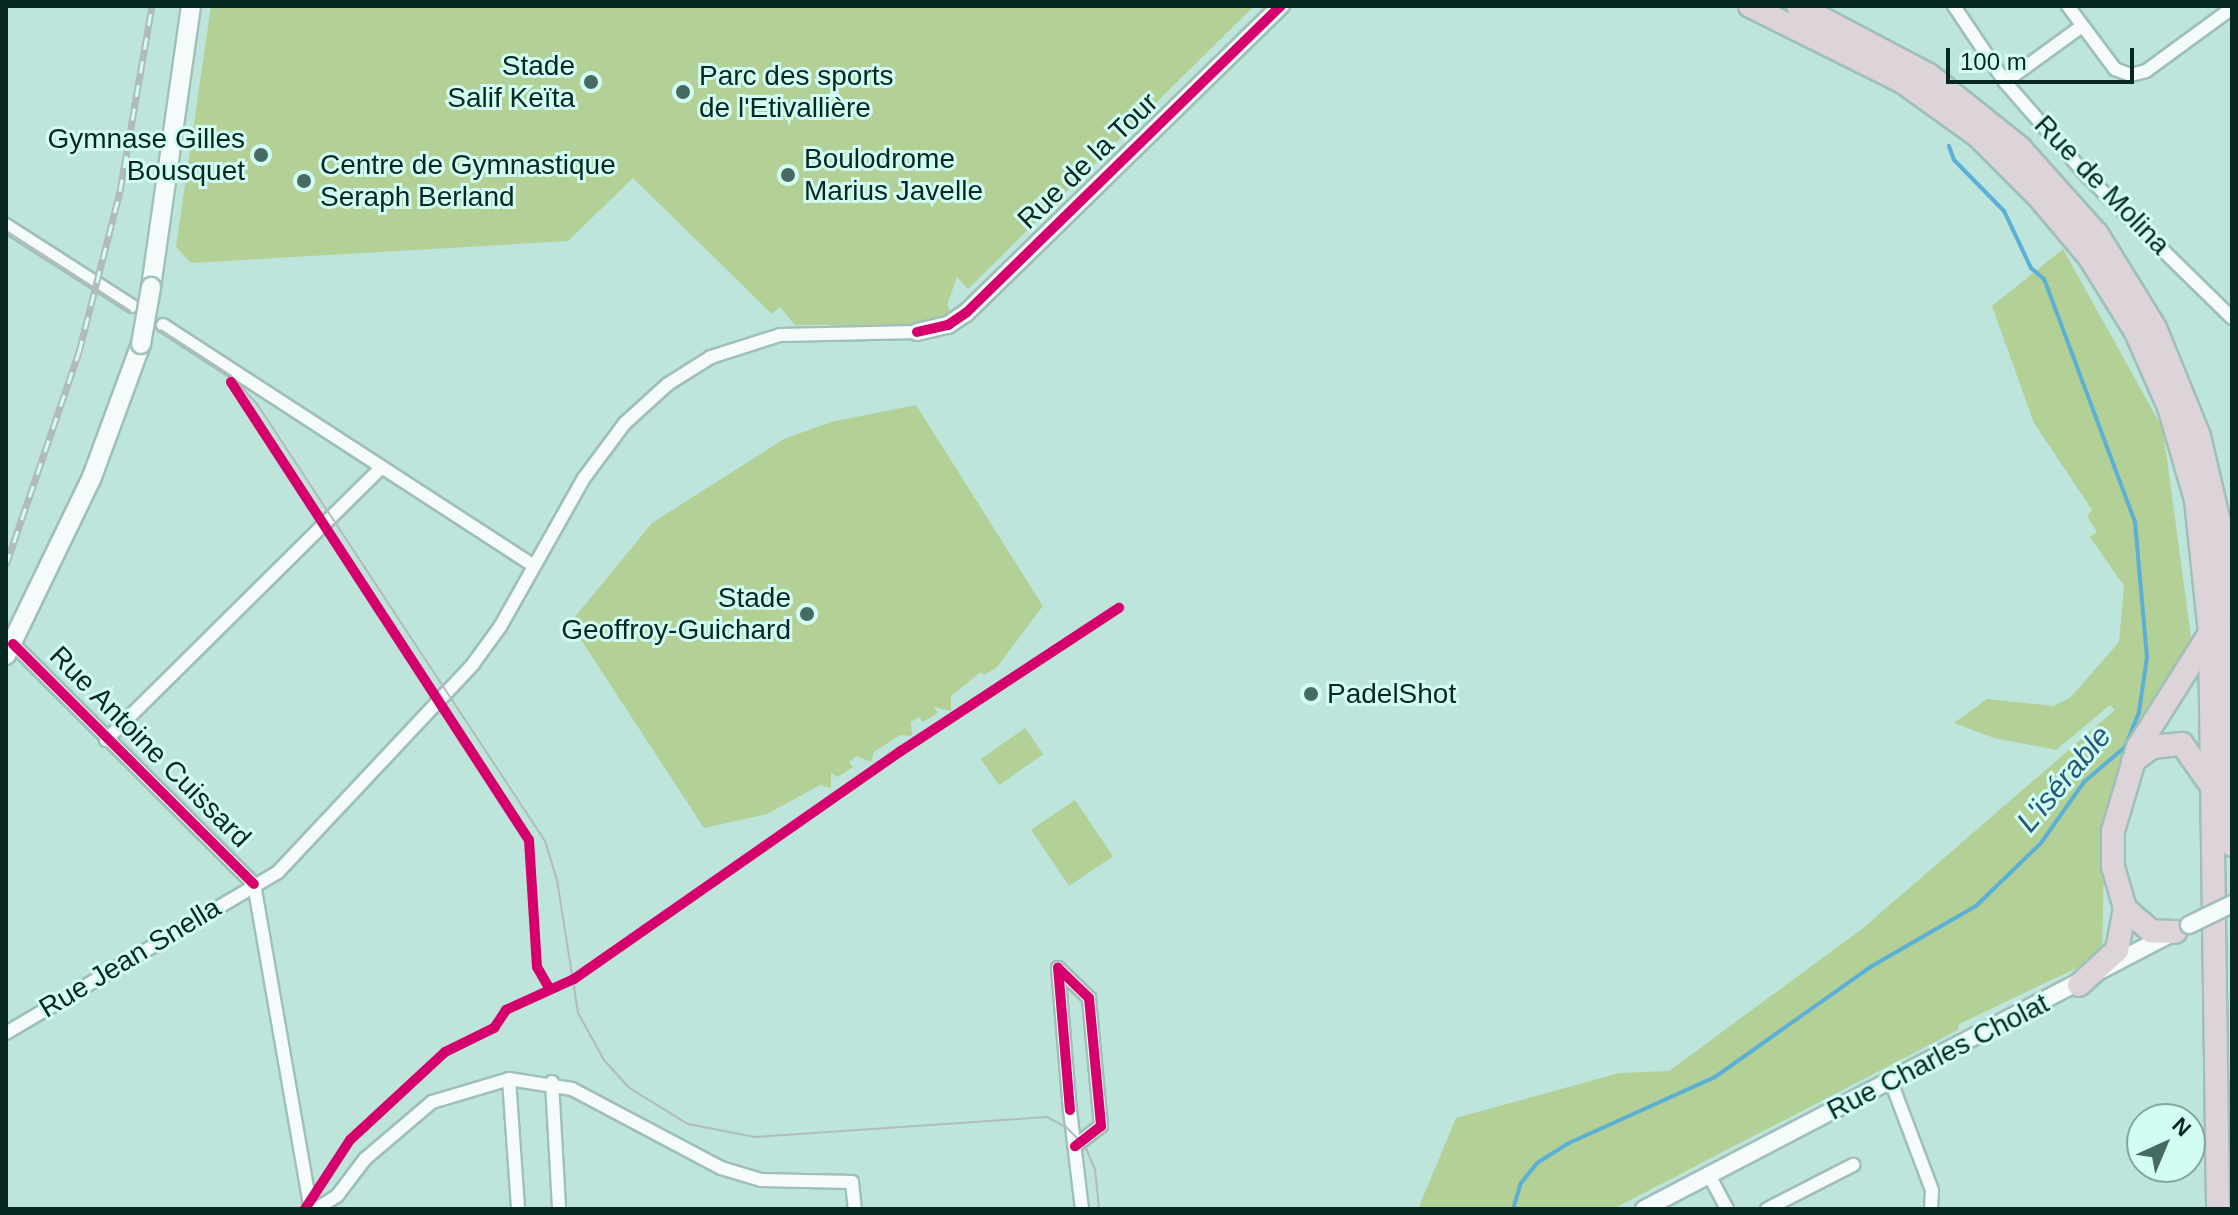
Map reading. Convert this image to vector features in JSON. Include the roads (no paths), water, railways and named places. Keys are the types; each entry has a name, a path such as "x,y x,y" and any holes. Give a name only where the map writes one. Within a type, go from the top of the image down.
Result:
{"highway":[{"path":"1750,6 1903,82 1978,136 2038,196 2090,258 2136,332 2169,407 2196,500 2210,633 2218,1209"},
{"path":"1798,6 1878,45 1947,87 2020,148 2077,208 2137,293 2173,365 2207,463 2228,563 2232,845"},
{"path":"2079,985 2117,950 2125,908 2113,867 2113,831 2132,762 2210,633"},
{"path":"2132,762 2152,747 2182,744 2213,789"},
{"path":"2125,908 2151,931 2182,929"}],"main road":[{"path":"9,649 92,477 141,344 191,6"}],"street":[{"name":"Rue de la Tour","path":"917,332 948,325 966,313 1281,6"},
{"name":"Rue de Molina","path":"1954,6 2005,82 2087,176 2232,318"},
{"path":"2068,6 2115,69 2138,75 2232,8"},
{"path":"2005,82 2082,26"},
{"path":"7,225 132,306"},
{"path":"163,325 534,566"},
{"name":"Rue Jean Snella","path":"6,1033 278,872 473,664 607,445 625,423 689,369 780,335 917,332"},
{"path":"106,740 381,468"},
{"name":"Rue Antoine Cuissard","path":"9,649 254,884"},
{"path":"254,884 313,1209 337,1196 365,1159 432,1102 509,1079 552,1082 594,1098 721,1168 761,1180 852,1182 855,1209"},
{"name":"Rue Charles Cholat","path":"1644,1209 2232,904"},
{"path":"1075,1146 1101,1126 1089,998 1058,972 1075,1146 1082,1209"},
{"path":"509,1079 518,1209"},
{"path":"1890,1079 1932,1190 1931,1209"},
{"path":"552,1082 559,1209"},
{"path":"1767,1209 1853,1165"},
{"path":"1709,1175 1727,1209"}],"waterway":[{"name":"L'isérable","path":"1513,1209 1521,1183 1537,1163 1569,1143 1715,1077 1872,966 1976,906 2041,843 2084,782 2125,747 2139,712 2147,657 2135,522 2044,279 2031,268 2004,211 1954,160 1949,146"}],"tram line":[{"path":"6,231 130,311"},
{"path":"161,330 230,375 257,404 545,841 557,880 578,1013 604,1060 628,1087 688,1124 755,1137 1047,1117 1066,1127 1085,1146 1095,1170 1099,1209"}],"railway":[{"path":"6,565 79,352 120,191 152,6"}],"place":[{"name":"Stade Salif Keïta","path":"591,82"},
{"name":"Parc des sports de l'Etivallière","path":"683,92"},
{"name":"Gymnase Gilles Bousquet","path":"261,155"},
{"name":"Boulodrome Marius Javelle","path":"788,175"},
{"name":"Centre de Gymnastique Seraph Berland","path":"304,181"},
{"name":"Stade Geoffroy-Guichard","path":"807,614"},
{"name":"PadelShot","path":"1311,694"}]}
